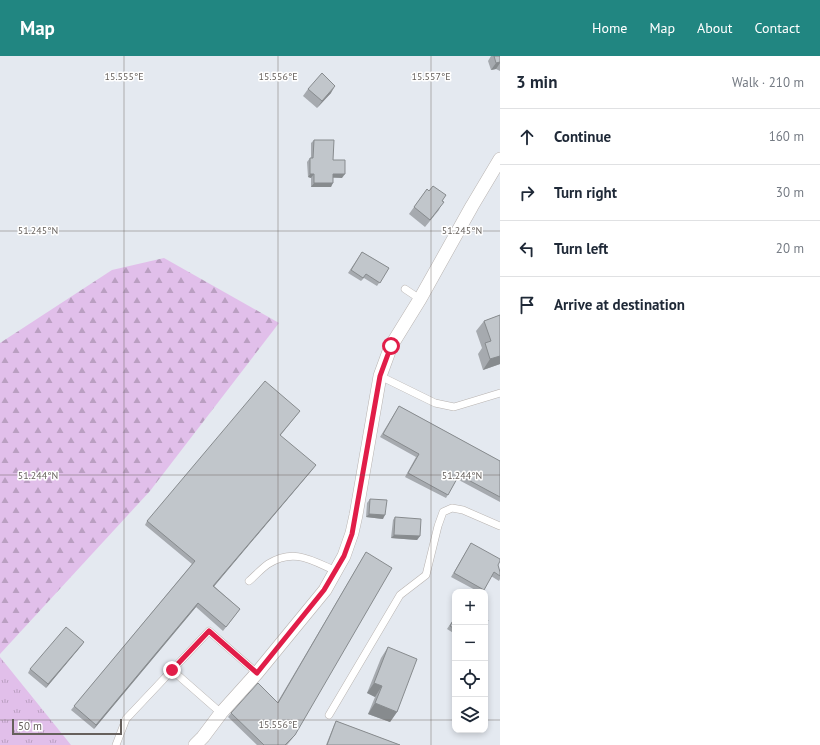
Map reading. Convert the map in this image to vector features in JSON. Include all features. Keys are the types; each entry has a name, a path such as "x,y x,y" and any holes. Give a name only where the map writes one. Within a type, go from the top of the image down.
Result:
{"street":[{"path":"195,745 257,673 324,590 344,556 352,534 380,376 391,346 420,299 500,159"}],"lane":[{"path":"405,289 420,299"},
{"path":"380,376 435,403 454,407 500,393"},
{"path":"329,715 400,595 426,575 443,512 452,508 458,509 500,526"},
{"path":"249,581 268,564 285,556 302,556 336,571"},
{"path":"116,745 126,719 209,631 257,673"},
{"path":"172,670 221,713"}],"green space":[{"path":"164,258 279,323 150,491 0,654 0,343 112,270"},
{"path":"0,657 71,745 0,745"}],"building":[{"path":"494,56 500,56 500,62 496,63"},
{"path":"322,73 335,86 322,101 308,89"},
{"path":"314,140 334,140 333,160 345,160 345,174 333,174 333,183 314,183 314,174 310,174 310,158 313,158"},
{"path":"433,186 446,195 442,201 444,202 430,220 414,207 427,189 429,191"},
{"path":"362,252 389,268 380,283 366,274 363,278 351,270"},
{"path":"500,315 500,356 490,359 485,343 491,341 484,321"},
{"path":"265,381 300,411 280,435 316,465 213,586 240,609 226,627 198,603 96,725 74,706 195,561 147,521"},
{"path":"399,406 500,461 500,497 459,475 448,495 408,473 419,454 383,434"},
{"path":"370,499 387,500 385,515 369,514"},
{"path":"395,517 421,519 420,536 394,535"},
{"path":"471,543 500,559 498,565 500,576 494,572 485,589 454,573"},
{"path":"366,552 392,568 295,735 285,745 264,745 231,713 258,683 278,703"},
{"path":"66,627 84,642 48,684 30,669"},
{"path":"388,647 417,659 397,712 375,703 382,686 374,683"},
{"path":"336,721 400,745 327,745"}],"route":[{"path":"172,670 209,631 257,673 324,590 344,556 352,534 363,481 380,376 391,346"}]}
